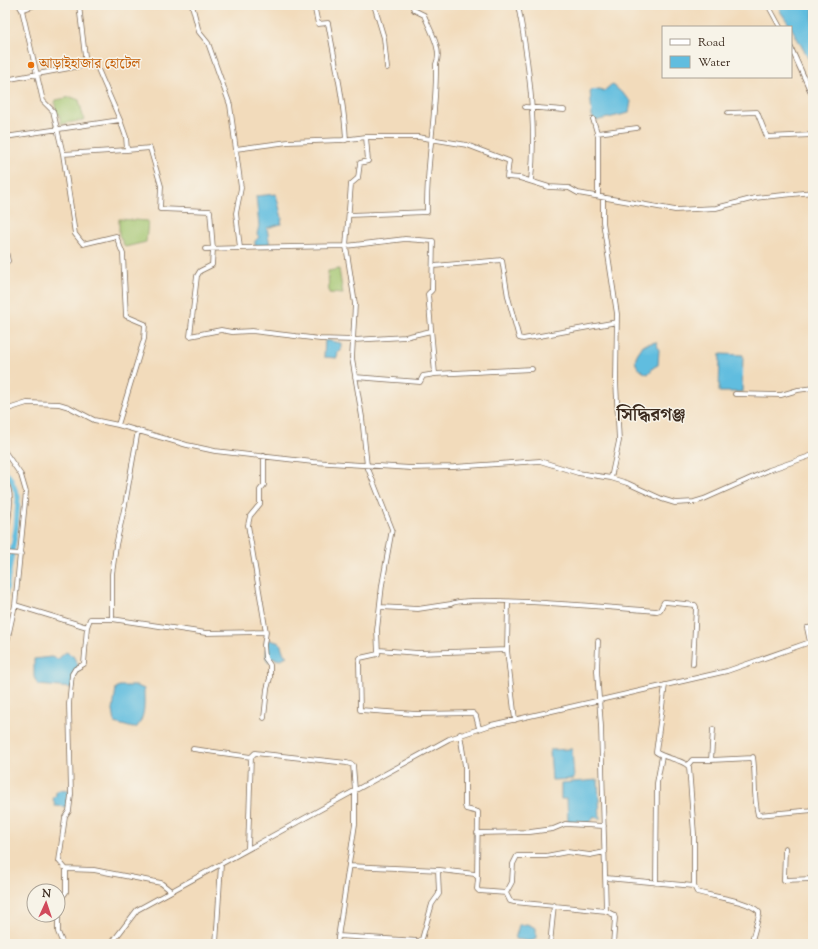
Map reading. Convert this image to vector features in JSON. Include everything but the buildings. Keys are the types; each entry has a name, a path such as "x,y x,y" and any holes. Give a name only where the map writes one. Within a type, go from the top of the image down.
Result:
{"street":[{"path":"19,5 22,10 43,101 53,111 63,154 75,234 83,244 116,236 123,254 126,316 145,324 144,339 118,425"},
{"path":"22,10 35,5"},
{"path":"79,5 86,66"},
{"path":"192,5 199,32 208,43 230,105 241,188 236,213 240,248"},
{"path":"314,5 318,24 328,23 339,85 344,103 346,140"},
{"path":"374,5 384,38 387,68"},
{"path":"349,215 427,212 427,182 432,140 436,64 438,60 437,47 424,15 414,10 412,5"},
{"path":"518,5 524,43 528,55 531,107 531,182"},
{"path":"768,5 779,26"},
{"path":"792,50 813,97"},
{"path":"5,80 94,65 97,67 120,120 126,137 127,150"},
{"path":"525,107 564,110"},
{"path":"728,113 757,112 767,137 813,135"},
{"path":"593,119 597,133 599,153 598,196"},
{"path":"5,137 120,120"},
{"path":"597,133 637,128"},
{"path":"236,149 288,142 346,140 366,137 418,137 467,145 509,161 507,177 549,187 569,188 578,193 675,210 716,208 755,198 813,192"},
{"path":"366,137 368,161 360,163 358,178 351,184 346,246 355,304 352,358 365,442 367,466 392,529 382,585 377,630 379,650 378,654 364,656 360,658 359,662 360,710 416,714 473,713 476,716 479,728"},
{"path":"63,154 150,148 161,186 160,209 210,211 213,249 212,265 200,271 197,276 190,336 220,330 232,332 252,331 320,339 354,340 405,337 431,331"},
{"path":"603,197 603,222 616,322 616,381 619,441 612,478"},
{"path":"205,249 346,246 405,239 433,241 434,266 432,290 428,294 435,374"},
{"path":"5,246 8,260 5,261"},
{"path":"434,266 502,260 508,297 519,338 523,339 616,322"},
{"path":"355,376 420,382 423,376 435,374 532,370"},
{"path":"735,394 781,395 798,390 813,388"},
{"path":"5,410 27,403 59,404 69,407 94,420 138,430 187,445 215,451 367,466 454,467 533,460 578,473 612,478 662,499 675,502 694,502 769,470 813,455"},
{"path":"112,619 112,574 116,545 125,505 138,430"},
{"path":"5,452 18,468 25,483 26,498 15,605 5,651"},
{"path":"264,456 264,485 260,490 260,504 250,516 248,525 266,632 264,645 265,658 270,665 270,678 267,689 264,718"},
{"path":"5,481 9,493 10,504 5,541"},
{"path":"5,553 20,554"},
{"path":"380,607 418,609 451,604 455,601 538,602 657,611 660,610 664,602 695,605 693,664"},
{"path":"508,602 507,650 515,720"},
{"path":"15,605 87,627"},
{"path":"66,883 66,869 59,860 65,817 70,811 69,704 72,674 75,668 84,664 85,661 87,627 90,619 112,619 206,633 266,632"},
{"path":"111,944 137,910 248,848 460,734 479,728 728,671 810,642 808,628 813,627"},
{"path":"598,642 597,671 606,878 606,911"},
{"path":"379,650 418,653 507,650"},
{"path":"665,685 656,752 662,756 688,765"},
{"path":"711,760 713,729"},
{"path":"460,734 465,766 465,806 466,809 477,811 477,889 479,891 506,893"},
{"path":"193,749 251,757"},
{"path":"248,848 251,757 255,753 350,764 355,771 355,824 338,944"},
{"path":"656,883 657,783 662,756"},
{"path":"751,944 759,915 757,910 722,897 697,892 694,886 694,834 688,765 692,760 753,758 756,775 755,805 758,815 813,810"},
{"path":"477,833 530,832 553,829 565,824 604,826"},
{"path":"785,848 784,880 813,879"},
{"path":"506,893 512,882 513,864 517,856 546,856 567,852 590,855 605,852"},
{"path":"216,944 220,864"},
{"path":"349,866 438,870 477,876"},
{"path":"66,869 94,870 161,883 171,891"},
{"path":"338,936 419,941 423,934 432,904 439,894 438,870"},
{"path":"606,878 694,886"},
{"path":"506,893 510,901 514,902 606,911 614,914 613,944"},
{"path":"550,944 554,905"},
{"path":"58,923 58,932 63,944"}],"green space":[{"path":"71,97 79,100 84,120 61,124 59,114 56,114 56,100"},
{"path":"119,219 148,221 146,242 125,247 119,235"},
{"path":"339,269 343,294 329,293 328,271"}],"water":[{"path":"779,5 813,5 813,67 792,29 792,26 790,26 780,11"},
{"path":"612,84 631,101 629,113 595,121 592,116 590,90 600,89 604,91"},
{"path":"276,194 282,218 281,224 267,228 270,246 255,247 255,241 259,237 257,234 259,226 256,196"},
{"path":"325,340 341,343 341,351 338,352 337,358 324,357"},
{"path":"656,342 659,350 658,365 648,374 638,368 635,360 643,345"},
{"path":"720,354 743,355 742,392 719,392"},
{"path":"267,639 280,643 284,654 287,656 279,660 273,658 269,662 266,658"},
{"path":"66,652 73,656 80,668 73,678 72,688 38,685 34,677 34,659 51,657 58,659"},
{"path":"119,686 137,686 144,689 143,713 137,727 133,728 115,723 113,710 116,688"},
{"path":"572,749 574,779 552,780 550,750"},
{"path":"598,780 600,819 594,816 590,823 568,822 567,799 561,799 561,783"},
{"path":"60,790 69,791 69,807 55,806 53,799 56,792"},
{"path":"527,924 536,928 536,939 531,941 515,939 519,925"}],"waterway":[{"path":"5,471 11,479 18,497 16,528 5,596"}],"place":[{"name":"আড়াইহাজার হোটেল","path":"31,65"}],"district":[{"name":"সিদ্ধিরগঞ্জ","path":"651,416"}]}
